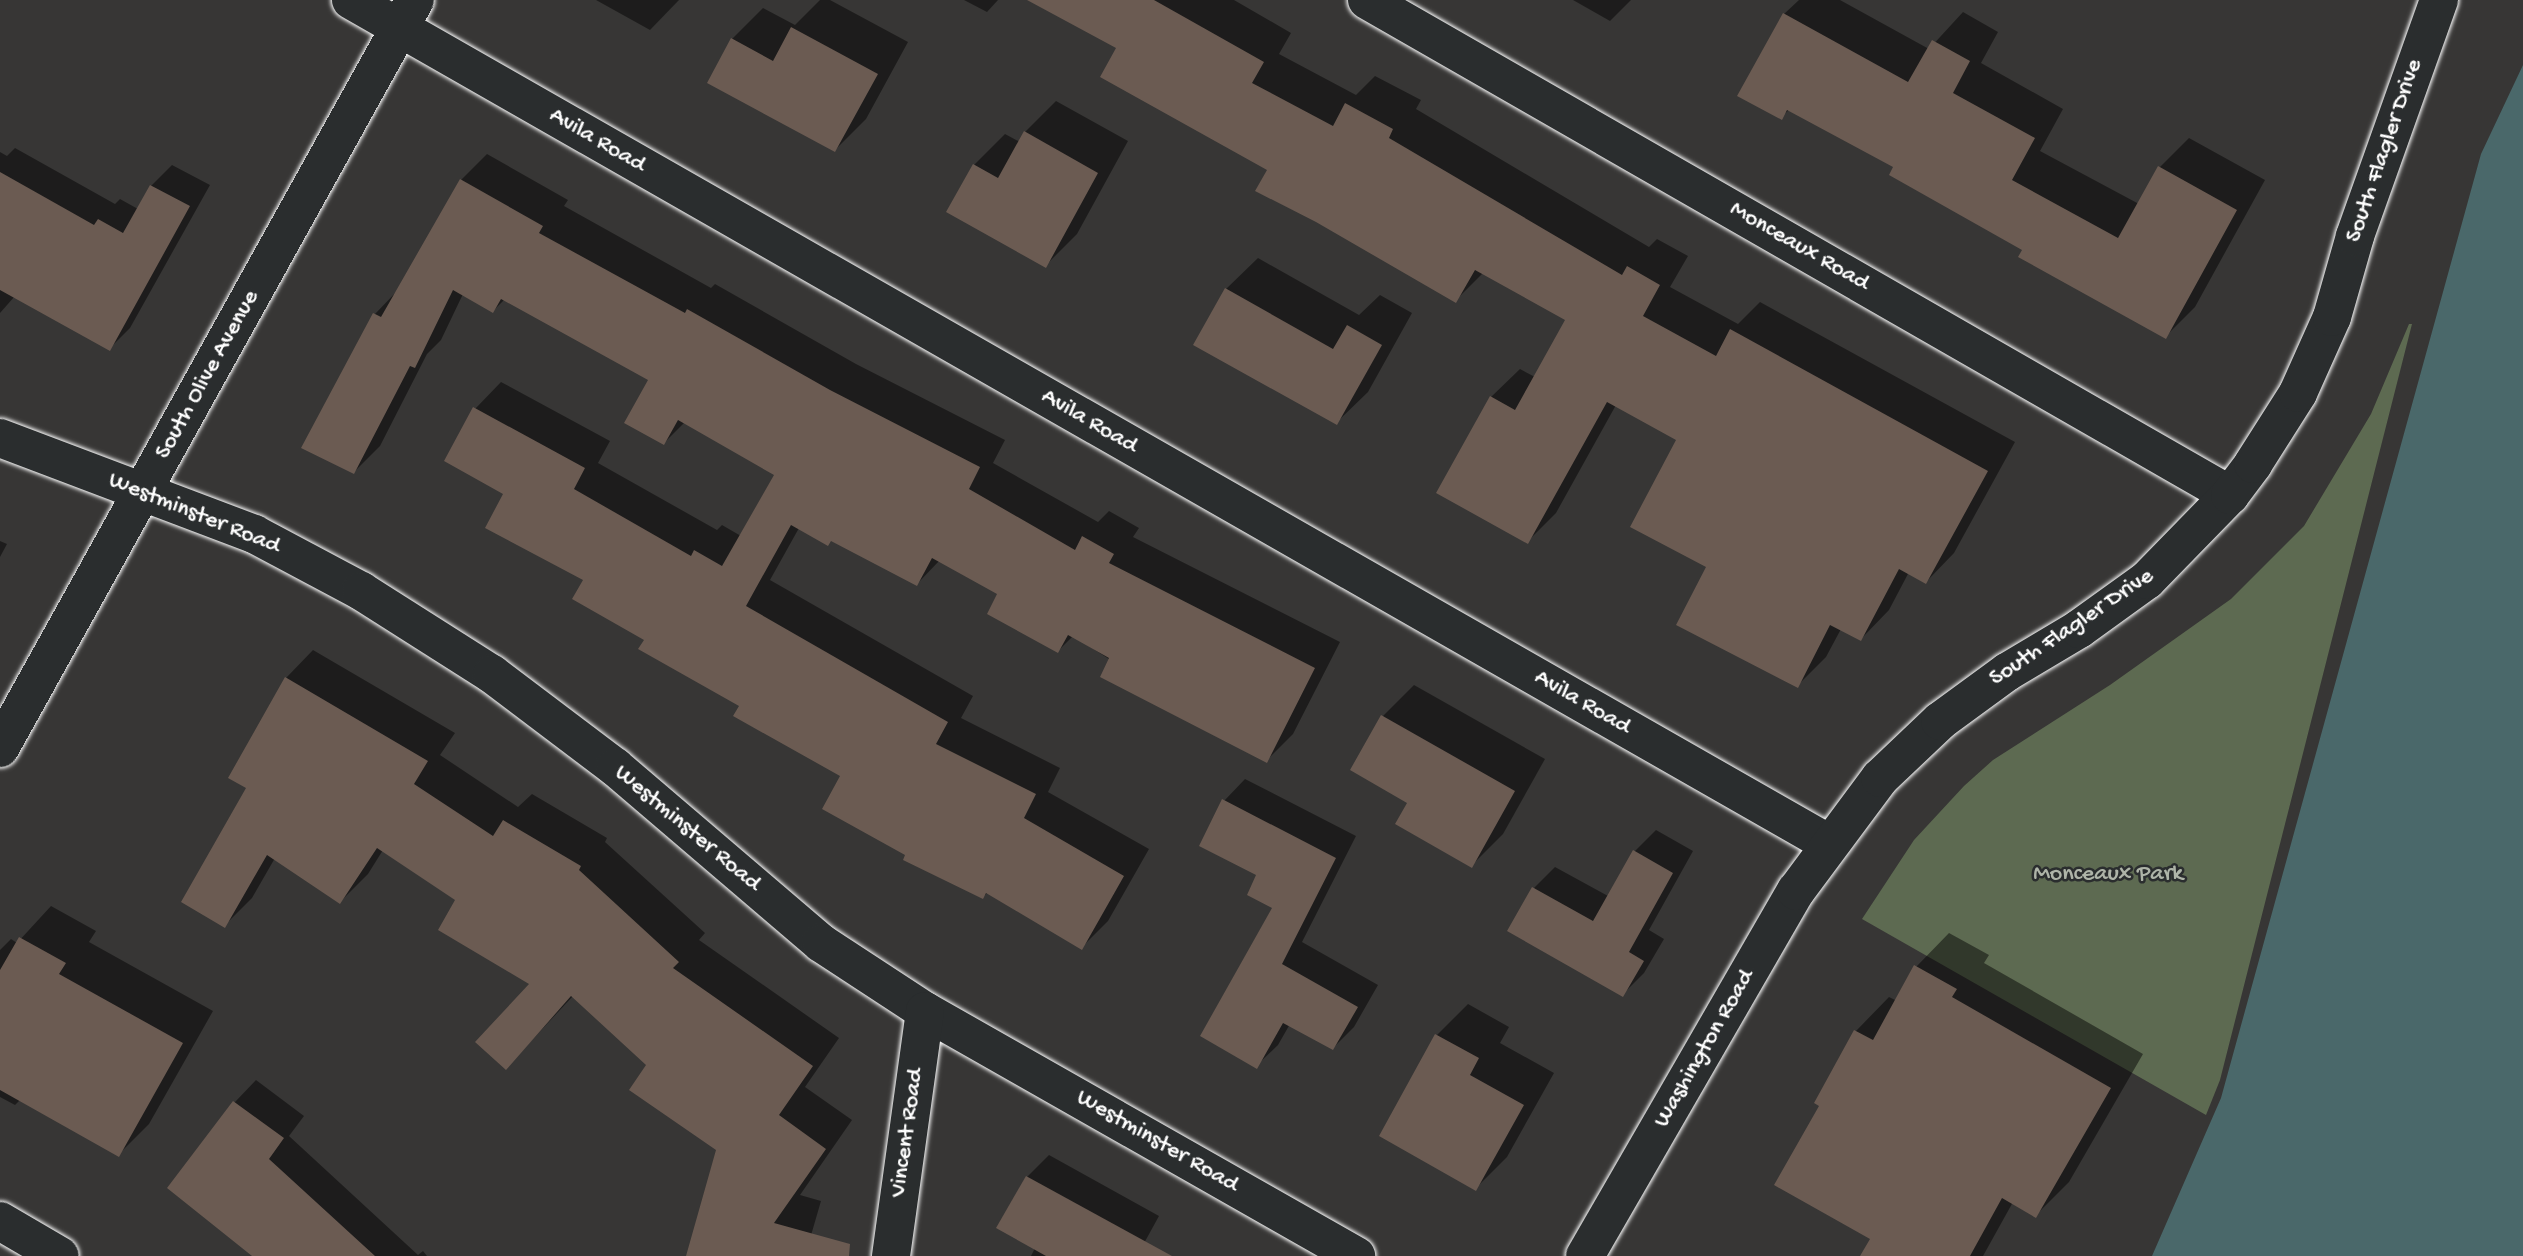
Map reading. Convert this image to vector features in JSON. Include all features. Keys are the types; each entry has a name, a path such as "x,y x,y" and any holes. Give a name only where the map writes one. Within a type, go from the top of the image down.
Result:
{"street":[{"name":"Avila Road","path":"351,0 407,14 1828,843"},
{"name":"Monceaux Road","path":"1367,0 2230,495"},
{"name":"South Flagler Drive","path":"1828,843 1880,778 1940,721 2007,671 2079,629 2147,580 2230,495 2253,464 2298,393 2332,317 2355,236 2439,0"},
{"name":"South Olive Avenue","path":"0,748 407,14"},
{"name":"Westminster Road","path":"0,438 254,534 361,591 492,674 615,768 821,943 925,1011 1356,1256"},
{"name":"Washington Road","path":"1585,1256 1796,891 1828,843"},
{"name":"Vincent Road","path":"891,1256 925,1011"},
{"path":"0,1221 60,1256"}],"green space":[{"name":"Monceaux Park","path":"2409,324 2412,324 2220,1080 2206,1115 1862,919 1914,840 1964,786 1993,760 2110,685 2231,599 2304,526 2371,414"}],"water":[{"path":"2523,65 2523,1256 2152,1256 2221,1098 2481,154"}],"building":[{"path":"1027,0 1154,0 1264,62 1252,83 1333,126 1345,103 1393,129 1389,138 1622,275 1627,266 1660,285 1643,316 1716,356 1730,329 1988,471 1926,584 1899,569 1861,641 1830,625 1798,688 1676,625 1706,567 1630,527 1676,440 1607,402 1528,544 1436,493 1490,396 1515,410 1565,320 1475,270 1456,303 1316,222 1255,191 1267,170 1100,77 1116,48"},
{"path":"1783,13 1908,82 1932,40 1970,61 1953,93 2035,138 2012,180 2118,238 2158,166 2237,210 2166,339 2018,257 2022,250 1889,175 1893,167 1787,110 1782,120 1737,96"},
{"path":"791,27 878,74 835,152 707,83 731,38 773,61"},
{"path":"1024,131 1098,173 1046,268 946,212 973,164 998,178"},
{"path":"0,172 94,225 98,219 123,233 150,185 190,206 110,351 0,290"},
{"path":"460,179 543,226 539,233 685,313 687,309 830,390 980,467 969,489 1075,550 1082,536 1114,554 1109,563 1315,668 1267,763 1100,677 1109,658 1068,635 1058,653 987,614 997,594 932,558 917,586 831,541 828,546 791,525 746,606 948,722 936,744 1036,794 1024,818 1124,876 1082,950 986,893 983,899 903,860 905,855 822,809 840,776 733,716 739,706 638,649 644,640 572,599 583,580 485,528 503,494 444,461 473,407 585,468 574,489 691,556 694,550 722,566 774,475 678,420 664,445 624,423 648,380 501,299 493,313 453,290 415,368 410,366 354,474 301,448 373,313 381,317"},
{"path":"1225,288 1333,349 1347,325 1382,345 1337,425 1193,345"},
{"path":"285,677 428,761 414,784 493,836 503,820 581,866 579,870 679,962 673,968 813,1066 779,1115 826,1149 774,1223 850,1244 849,1256 686,1256 716,1150 629,1090 646,1065 571,996 506,1070 475,1042 529,984 438,930 455,900 377,848 340,904 267,855 225,928 181,902 246,788 228,778"},
{"path":"1381,715 1515,791 1472,868 1395,824 1407,803 1350,770"},
{"path":"1222,799 1336,858 1282,964 1358,1007 1333,1050 1283,1023 1257,1069 1200,1036 1272,908 1247,895 1256,875 1199,846"},
{"path":"1633,850 1673,873 1629,952 1644,961 1623,997 1507,931 1532,887 1593,921"},
{"path":"19,937 66,963 59,974 183,1043 119,1157 0,1090 0,970"},
{"path":"1914,965 1957,989 1952,997 2111,1088 2036,1218 2002,1198 1970,1256 1860,1256 1870,1239 1774,1185 1819,1106 1814,1103 1854,1030 1873,1040"},
{"path":"1435,1034 1479,1058 1470,1075 1524,1105 1476,1191 1379,1136"},
{"path":"233,1101 284,1138 269,1159 375,1256 252,1256 167,1188"},
{"path":"1026,1176 1172,1256 1046,1256 996,1228"}]}
